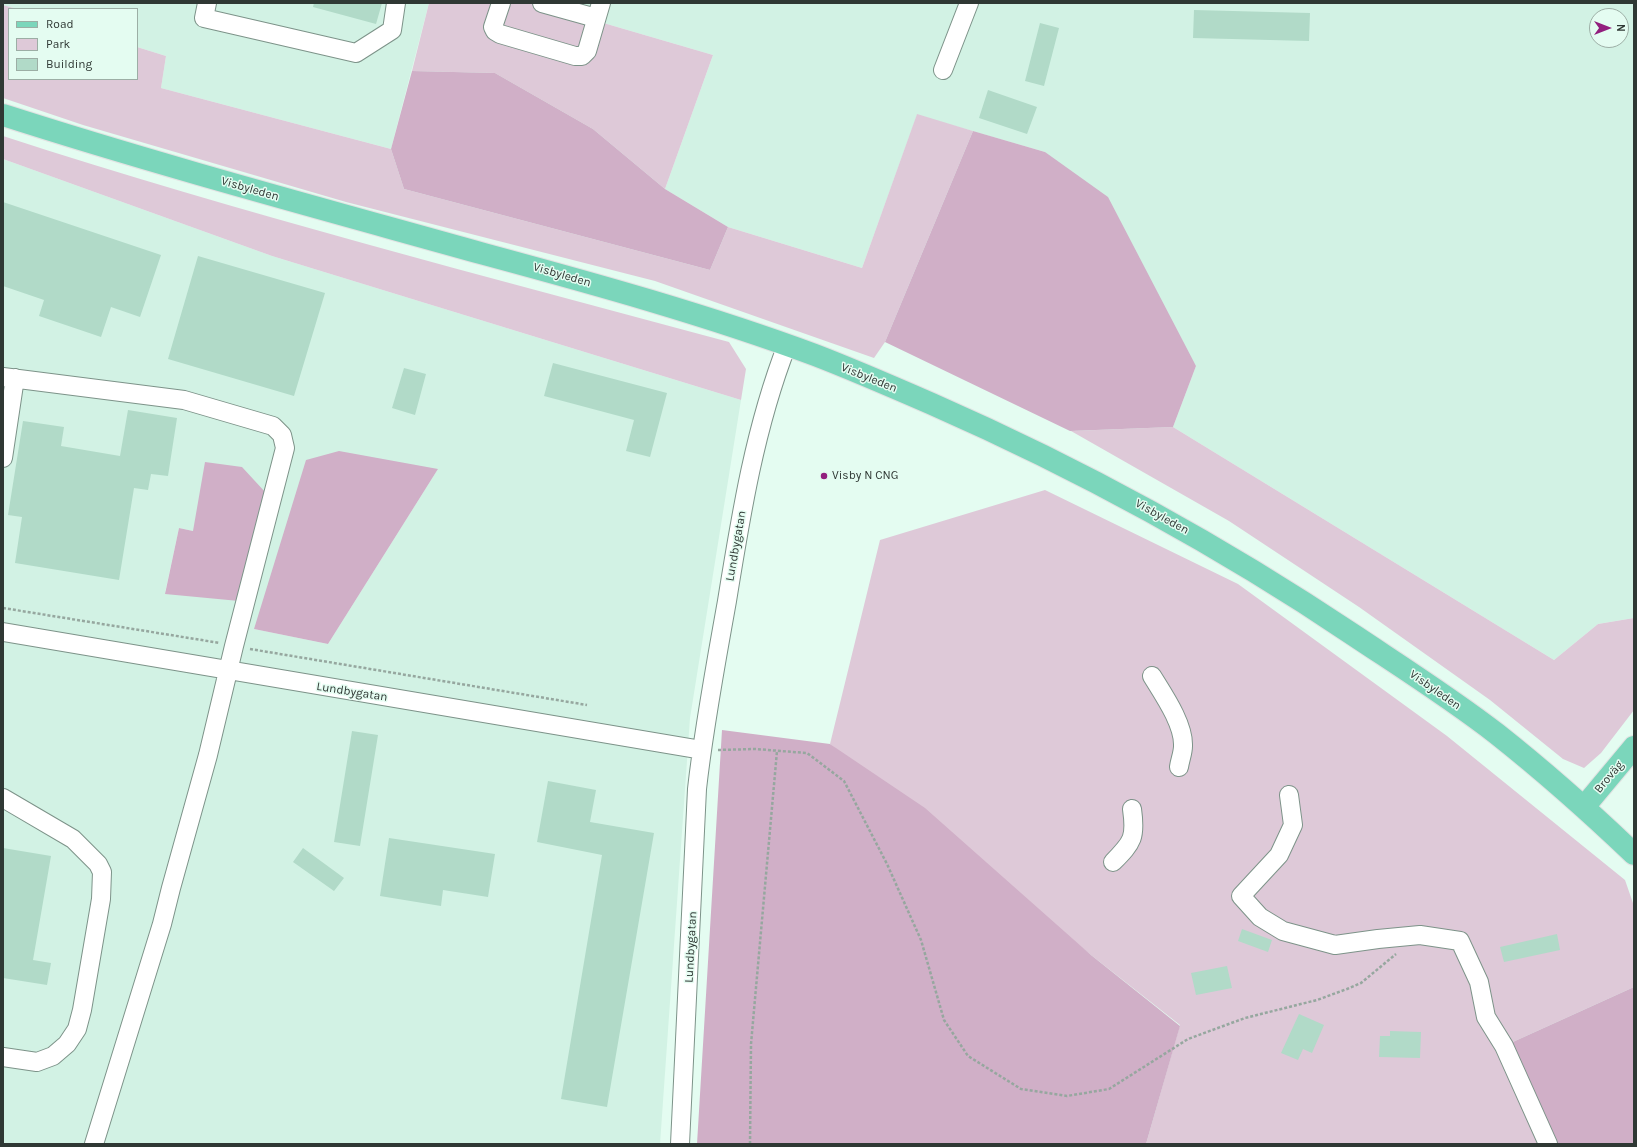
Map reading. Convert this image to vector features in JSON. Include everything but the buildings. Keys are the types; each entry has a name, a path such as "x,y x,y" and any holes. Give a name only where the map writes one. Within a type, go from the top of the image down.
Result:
{"main road":[{"name":"Visbyleden","path":"3,115 139,157 637,297 787,345 879,381 1025,446 1136,502 1214,547 1285,590 1413,674 1496,733 1584,807 1634,854"},
{"name":"Broväg","path":"1584,807 1634,747"}],"street":[{"path":"207,3 204,18 356,53 392,30 396,3"},
{"path":"501,3 493,27 495,31 500,34 575,56 582,56 587,51 599,11 542,3"},
{"path":"942,70 969,3"},
{"name":"Lundbygatan","path":"680,1144 697,789 702,750 737,539 756,443 778,367 787,345"},
{"path":"3,458 9,377 184,400 273,426 282,435 285,448 234,646 208,755 170,888 162,924 94,1144"},
{"name":"Lundbygatan","path":"3,632 702,750"},
{"path":"1152,676 1175,716 1183,735 1184,746 1179,767"},
{"path":"1289,795 1293,824 1282,849 1279,855 1240,896 1260,917 1283,931 1335,945 1420,935 1460,941 1478,982 1486,1017 1504,1046 1548,1144"},
{"path":"3,798 73,840 98,864 102,872 101,899 82,1010 77,1029 68,1044 53,1056 37,1062 3,1057"},
{"path":"1113,862 1128,846 1133,836 1134,823 1132,809"}],"path":[{"path":"3,608 587,705"},
{"path":"702,750 755,750 807,754 844,781 887,864 921,940 944,1020 968,1056 1022,1089 1067,1096 1109,1089 1188,1038 1245,1018 1317,1000 1361,983 1420,935"},
{"path":"750,1144 751,1044 777,751"}],"shaded area":[{"path":"3,3 429,3 391,149 161,88 166,56 138,47 138,8 14,8 3,5"},
{"path":"535,3 1634,3 1634,618 1598,624 1554,660 1173,427 1196,366 1045,152 917,115 862,268 728,227 665,189 713,55"},
{"path":"412,71 495,73 593,129 665,189 728,227 710,270 404,189 391,149"},
{"path":"973,131 1045,152 1108,197 1196,366 1173,427 1070,431 885,342"},
{"path":"3,159 272,256 741,400 690,718 660,1144 3,1144","holes":["438,469 328,644 254,629","179,528 193,531 165,593"]},
{"path":"339,451 438,469 328,644 254,629 306,460"},
{"path":"205,462 242,467 266,493 239,601 165,594 179,528 193,531"},
{"path":"722,730 830,744 925,808 1091,955 1180,1026 1146,1144 697,1144"},
{"path":"1634,987 1634,1144 1548,1144 1504,1046"}],"green space":[{"path":"429,3 535,3 713,55 665,189 593,129 495,73 412,71"},
{"path":"3,5 14,8 8,8 8,80 138,80 138,47 166,56 161,88 391,149 404,189 710,270 728,227 862,268 917,114 973,131 885,342 874,358 655,281 346,202 83,125 3,98"},
{"path":"3,136 93,165 274,218 729,342 746,369 741,400 272,256 3,159"},
{"path":"1173,427 1554,660 1598,624 1634,618 1634,710 1601,753 1584,768 1563,759 1490,700 1359,607 1229,521 1071,431"},
{"path":"1045,490 1238,584 1447,736 1625,880 1634,906 1634,987 1504,1046 1548,1144 1146,1144 1180,1025 830,744 880,540"}],"place":[{"name":"Visby N CNG","path":"824,476"}]}
